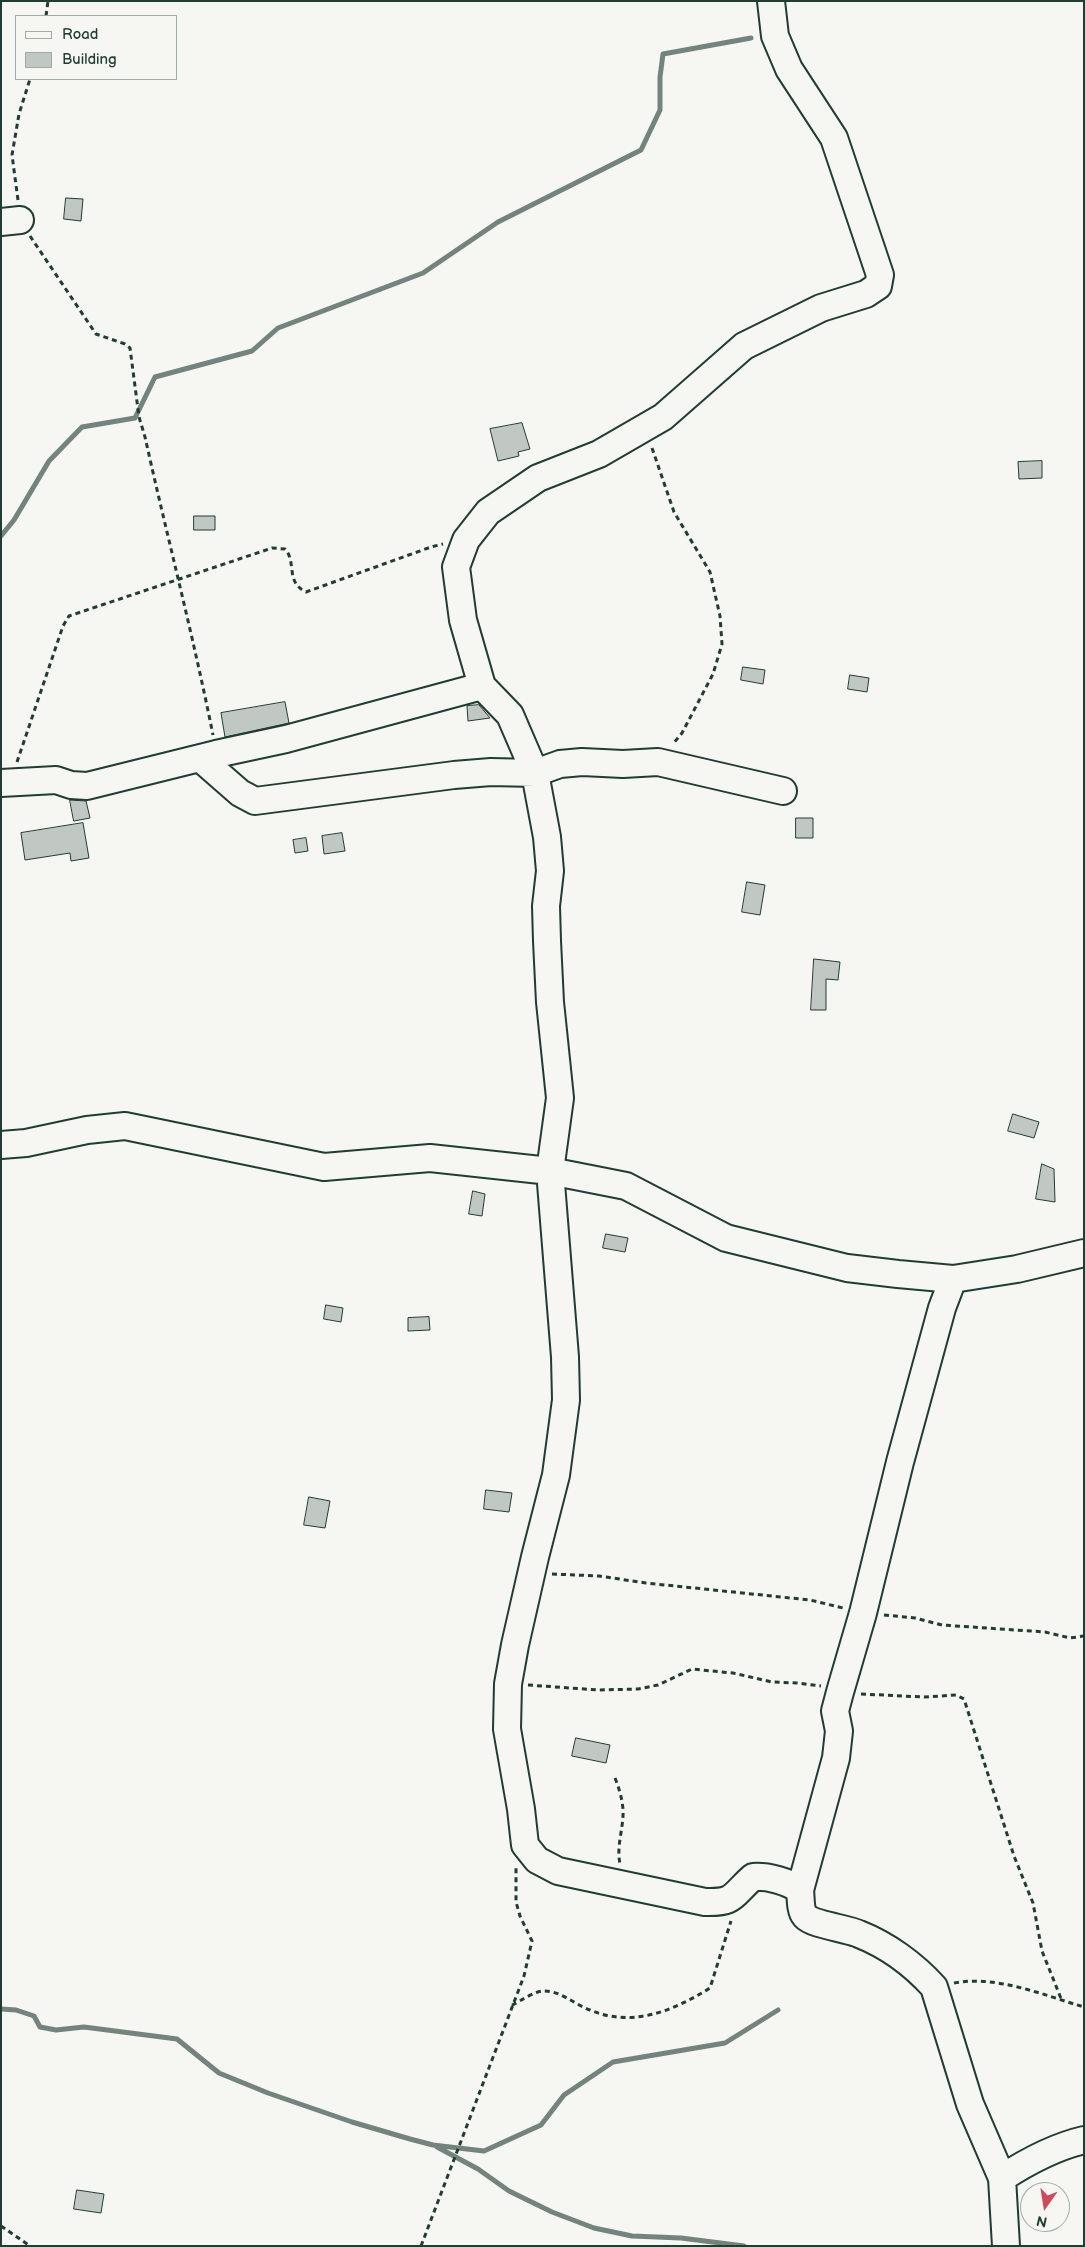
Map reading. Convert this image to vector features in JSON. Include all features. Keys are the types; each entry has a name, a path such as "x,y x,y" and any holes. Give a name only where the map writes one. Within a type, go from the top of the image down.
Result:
{"street":[{"path":"771,1 775,36 789,70 834,138 860,222 880,275 878,286 866,294 822,308 744,346 663,417 600,454 538,478 488,512 466,540 456,567 463,620 482,686 510,715 535,773 548,837 550,871 546,906 547,941 550,1002 560,1098 550,1171 565,1357 566,1400 556,1475 531,1574 508,1684 507,1729 521,1809 525,1845 537,1860 558,1871 705,1902 723,1903 734,1897 753,1877 761,1876 792,1885 800,1890"},
{"path":"6,782 56,780 71,785 87,786 286,739 482,686"},
{"path":"208,756 240,793 255,801 454,775 491,772 535,773 560,764 582,762 624,764 658,762 783,792"},
{"path":"1,1145 26,1143 87,1130 125,1126 324,1167 430,1158 550,1171 626,1186 726,1238 847,1268 952,1278 1017,1269 1084,1253"},
{"path":"952,1278 905,1443 863,1613 835,1712 839,1732 836,1758 800,1890 801,1908 804,1915 811,1921 858,1933 880,1943 924,1976 934,1987 970,2104 1002,2178 1006,2246"},
{"path":"1002,2178 1025,2163 1066,2144 1084,2140"}],"path":[{"path":"46,15 48,1"},
{"path":"30,80 19,114 12,155 10,221 96,334 125,344 130,348 138,418 145,437 176,578 195,646 208,756"},
{"path":"651,447 674,512 710,572 720,616 722,644 714,674 686,724 658,762"},
{"path":"6,782 63,626 69,616 176,578 272,548 285,549 289,553 292,576 299,588 306,592 430,547 466,540"},
{"path":"531,1574 599,1576 646,1583 810,1600 863,1613 915,1618 942,1625 1045,1632 1070,1638 1084,1636"},
{"path":"615,1778 623,1810 618,1852 622,1872 629,1885"},
{"path":"421,2246 524,1976 532,1941 520,1916 516,1895 516,1866 518,1854 525,1845"},
{"path":"512,2005 542,1991 556,1993 588,2010 606,2016 631,2019 656,2014 688,2001 710,1988 730,1929 734,1897"},
{"path":"934,1987 968,1981 993,1983 1043,1994 1084,2007"},
{"path":"1,2226 27,2245"}],"building":[{"path":"66,198 83,199 81,221 64,219"},
{"path":"522,423 530,449 518,452 519,456 498,461 490,429"},
{"path":"1042,461 1042,478 1019,479 1018,462"},
{"path":"194,516 215,516 215,530 194,530"},
{"path":"743,667 765,670 763,684 741,680"},
{"path":"850,675 869,678 867,692 848,689"},
{"path":"285,702 289,723 225,737 221,713"},
{"path":"479,705 490,718 468,721 467,706"},
{"path":"70,800 86,801 90,818 74,821"},
{"path":"796,818 813,818 813,838 796,838"},
{"path":"83,823 89,858 71,861 70,853 25,860 21,833"},
{"path":"342,833 345,851 324,854 322,836"},
{"path":"306,838 308,851 295,853 293,840"},
{"path":"747,882 765,885 760,915 742,912"},
{"path":"814,959 840,962 838,980 826,979 826,1010 811,1010"},
{"path":"1013,1114 1039,1122 1034,1138 1008,1131"},
{"path":"1042,1164 1054,1169 1055,1202 1036,1199"},
{"path":"473,1191 485,1194 482,1216 469,1214"},
{"path":"606,1234 628,1238 625,1252 603,1248"},
{"path":"326,1305 343,1308 341,1322 324,1319"},
{"path":"429,1317 430,1330 408,1331 408,1318"},
{"path":"486,1490 512,1493 509,1512 484,1509"},
{"path":"309,1497 330,1501 325,1528 304,1525"},
{"path":"576,1738 610,1745 606,1763 572,1756"},
{"path":"77,2190 104,2194 101,2213 74,2209"}],"waterway":[{"path":"1,536 14,520 49,461 82,427 135,418 155,377 252,351 278,328 423,273 498,222 641,150 660,110 660,77 663,54 751,38"},
{"path":"1,2009 16,2010 34,2016 40,2027 56,2030 84,2027 177,2039 219,2073 268,2093 352,2122 410,2139 433,2145 484,2151 541,2125 564,2095 613,2062 725,2043 778,2010"},
{"path":"437,2147 478,2169 509,2191 552,2212 594,2228 632,2236 681,2238 744,2246"}]}
